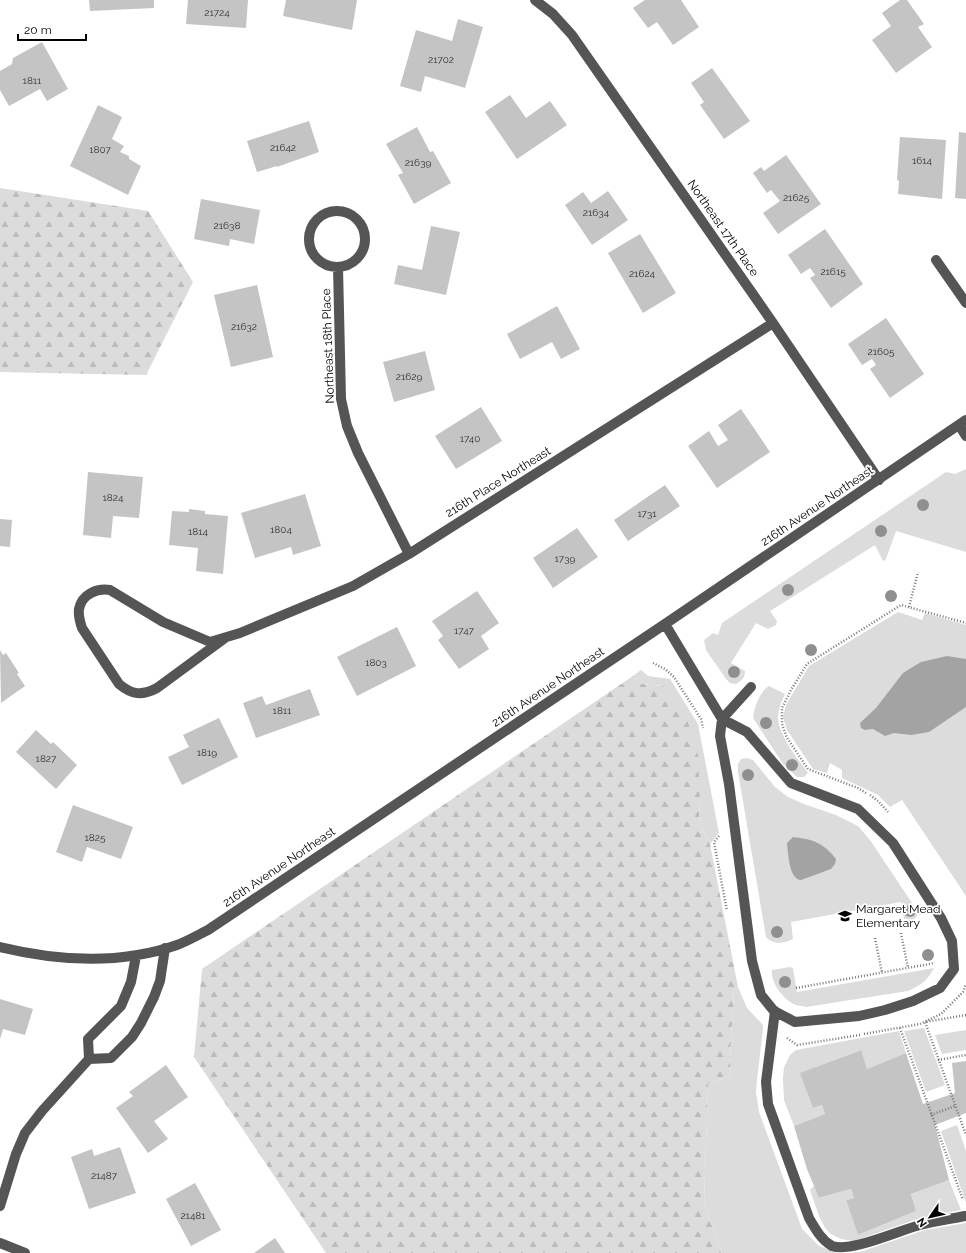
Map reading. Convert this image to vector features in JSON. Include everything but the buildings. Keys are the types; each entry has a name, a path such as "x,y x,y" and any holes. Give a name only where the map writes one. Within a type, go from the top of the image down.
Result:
{"street":[{"name":"Northeast 17th Place","path":"535,0 553,14 572,35 773,323 879,480"},
{"path":"336,211 346,212 361,224 365,243 362,252 355,260 347,265 338,267 328,265 320,261 313,253 309,235 312,225 319,218 327,213 336,211"},
{"path":"936,260 966,303"},
{"name":"Northeast 18th Place","path":"338,267 341,399 347,426 358,453 409,554"},
{"name":"216th Place Northeast","path":"225,638 157,688 142,694 134,693 126,690 119,684 82,628 79,618 79,608 82,600 89,593 103,589 110,590 163,622 210,642 240,633 353,586 409,554 773,323"},
{"path":"963,423 966,436"},
{"name":"216th Avenue Northeast","path":"0,947 21,952 72,958 116,958 136,956 178,945 208,930 963,423"},
{"path":"665,624 722,719 747,732 791,783 858,809 893,843 941,918 952,941 954,969 940,988 913,1002 859,1016 795,1022 775,1011 761,995 753,968 729,784 720,736 722,719 751,686"},
{"path":"89,1058 111,1058 132,1038 154,997 160,981 165,948"},
{"path":"0,1206 16,1154 25,1133 42,1111 89,1058 88,1039 121,1006 131,982 136,956"},
{"path":"775,1011 766,1082 768,1104 809,1218 818,1234 832,1246 846,1248 860,1246 919,1225 965,1216"},
{"path":"0,1243 25,1253"}],"path":[{"path":"909,608 918,572"},
{"path":"891,816 878,801 858,788 808,769 787,738 782,724 782,708 807,664 901,605 966,623"},
{"path":"653,663 665,669 674,678 701,720 704,731"},
{"path":"722,832 714,842 728,918"},
{"path":"901,933 908,968"},
{"path":"875,938 882,973"},
{"path":"796,988 935,963"},
{"path":"773,1029 797,1045 920,1024 941,1014 963,992 966,984"},
{"path":"925,1022 966,1015"},
{"path":"925,1022 966,1135"},
{"path":"900,1028 963,1203"},
{"path":"938,1060 966,1055"},
{"path":"931,1115 955,1106"}],"green space":[{"path":"0,188 148,211 193,282 146,375 0,372"},
{"path":"966,469 966,552 896,531 886,559 883,561 875,545 770,611 777,621 776,625 768,629 756,623 731,663 745,671 744,677 736,684 730,683 726,679 706,650 704,640 713,633 718,635 722,623 946,472 955,474"},
{"path":"898,612 922,620 925,613 966,625 966,896 902,800 890,807 878,795 842,778 842,770 830,763 827,773 813,769 787,730 783,717 786,705 809,666"},
{"path":"641,670 648,676 670,679 698,724 719,833 710,844 704,833 699,816 700,802 663,686 642,684 633,676"},
{"path":"633,676 642,684 663,686 687,719 698,755 700,802 699,816 704,833 710,844 738,987 734,989 730,1056 731,1076 708,1083 704,1204 722,1253 326,1253 194,1057 202,969"},
{"path":"769,686 785,694 779,712 779,725 785,740 808,773 804,777 797,777 783,764 753,718 758,700"},
{"path":"747,758 753,760 775,787 788,797 836,815 858,826 870,840 916,909 917,916 913,920 904,919 901,902 791,922 793,939 779,943 769,940 766,937 738,772 738,764 741,759"},
{"path":"790,967 793,968 797,992 934,968 923,982 917,987 908,991 806,1007 796,1005 787,1000 779,991 773,980 772,970"},
{"path":"738,987 747,1008 763,1025 756,1092 759,1112 802,1229 818,1245 835,1253 722,1253 704,1204 708,1083 731,1076 730,1056 734,989"},
{"path":"924,1028 945,1085 926,1092 904,1031"},
{"path":"966,1030 966,1050 942,1054 935,1035"},
{"path":"899,1031 906,1053 867,1069 860,1050 801,1073 813,1108 822,1105 825,1114 794,1126 784,1100 784,1067 790,1055 796,1050"},
{"path":"957,1125 966,1151 966,1203 941,1131"},
{"path":"949,1180 961,1210 920,1218 854,1241 841,1239 831,1234 825,1228 810,1190 814,1186 820,1198 851,1189 854,1198 846,1200 858,1235 916,1211 911,1194"},
{"path":"966,1223 966,1253 850,1253 860,1252 925,1230"}],"shaded area":[{"path":"947,656 966,659 966,707 929,732 911,735 894,733 885,736 873,729 865,730 861,728 860,723 876,708 903,673 921,662"},
{"path":"793,837 812,841 827,849 836,859 835,864 831,869 801,880 797,879 792,871 787,847 787,843"}],"place":[{"name":"Margaret Mead Elementary","path":"845,916"}]}
